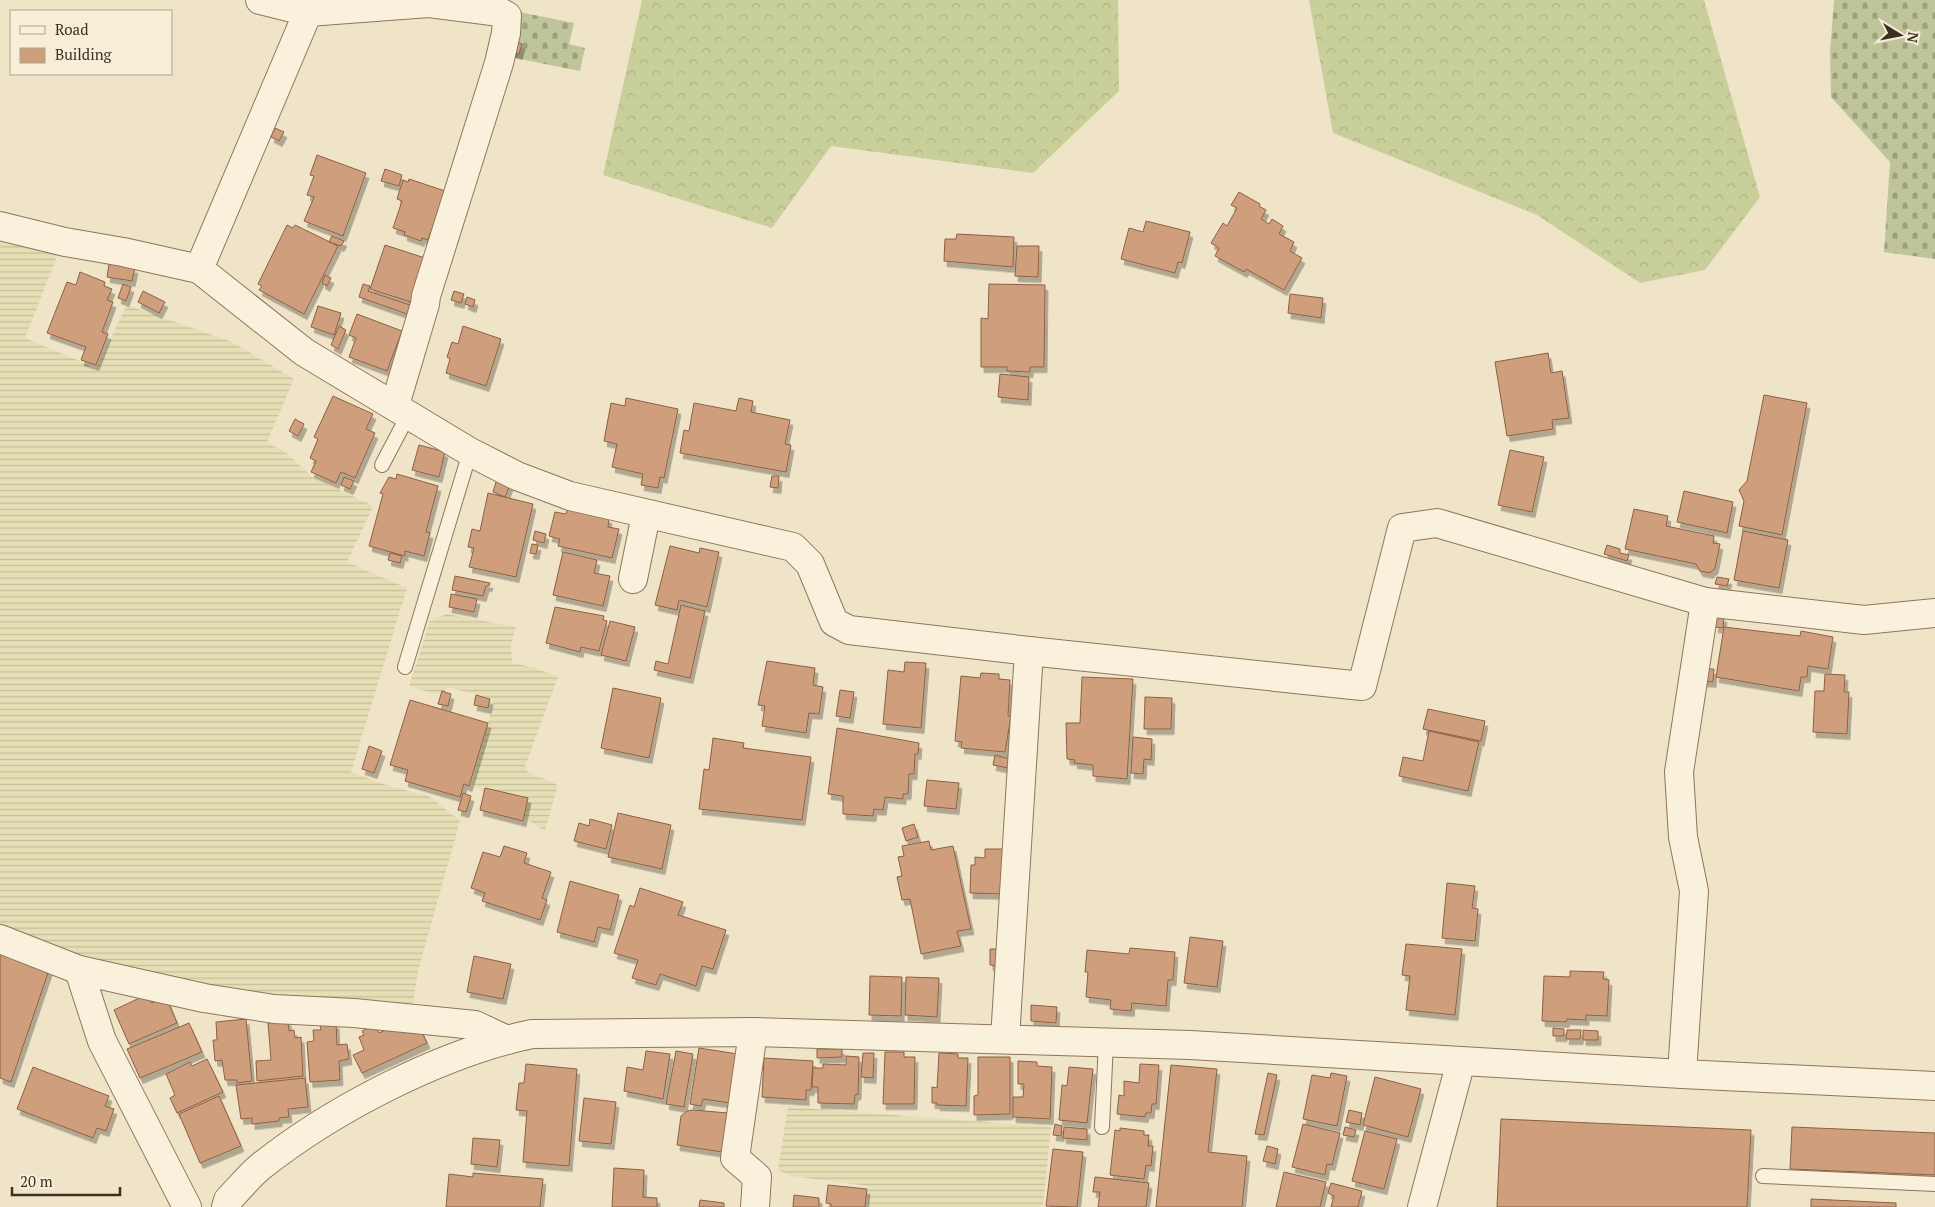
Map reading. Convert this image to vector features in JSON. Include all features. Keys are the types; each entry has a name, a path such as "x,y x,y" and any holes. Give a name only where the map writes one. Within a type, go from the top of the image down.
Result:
{"street":[{"path":"260,0 308,12 429,3 500,12 506,16 506,33 499,64 426,296 404,411"},
{"path":"199,270 308,12"},
{"path":"0,226 65,242 124,252 199,270 304,352 470,452 517,476 570,496 646,515 793,547 810,564 834,622 848,630 1362,686 1402,528 1437,523 1705,602 1864,620 1935,613"},
{"path":"633,579 646,515"},
{"path":"1682,1074 1694,891 1683,837 1679,772 1705,602"},
{"path":"1005,1039 1029,651"},
{"path":"0,939 80,970 204,998 274,1008 354,1013 475,1025 506,1040"},
{"path":"80,970 102,1041 187,1207"},
{"path":"226,1207 228,1200 259,1168 328,1121 398,1080 506,1040 532,1034 753,1032 1190,1045 1682,1074 1935,1086"},
{"path":"753,1032 735,1158 758,1177 755,1207"},
{"path":"1422,1207 1461,1061"}],"lane":[{"path":"382,465 404,423 404,411"},
{"path":"405,668 470,452"},
{"path":"1102,1127 1106,1042"},
{"path":"1763,1176 1935,1184"}],"shaded area":[{"path":"0,239 58,254 25,338 96,368 127,305 232,342 294,379 267,442 288,454 312,477 373,506 347,562 407,588 351,772 389,786 429,796 460,821 418,971 413,1003 363,1004 292,1000 227,989 58,952 0,931"},
{"path":"447,614 516,627 511,645 512,663 536,668 558,677 525,766 528,772 558,785 545,831 472,784 494,699 447,687 443,695 409,686 430,621"},
{"path":"788,1107 1051,1127 1043,1207 867,1207 868,1186 791,1176 778,1170"}],"green space":[{"path":"642,0 1118,0 1119,91 1033,173 831,146 772,228 603,175"},
{"path":"1309,0 1704,0 1760,197 1705,270 1640,283 1537,215 1333,133"},
{"path":"1834,0 1935,0 1935,259 1884,252 1890,162 1831,97 1830,52"},
{"path":"519,12 574,23 569,44 585,48 580,71 510,57"}],"building":[{"path":"514,41 522,44 519,54 511,51"},
{"path":"275,128 284,132 279,141 271,137"},
{"path":"317,155 366,173 343,236 304,221 314,197 307,195 314,176 310,175"},
{"path":"385,169 402,175 399,186 381,181"},
{"path":"409,179 448,192 435,234 430,233 428,240 422,238 421,241 404,235 405,232 393,228 402,201 397,199 403,180 408,182"},
{"path":"1239,192 1260,204 1259,206 1266,210 1261,219 1269,224 1272,219 1283,226 1279,234 1294,242 1290,251 1302,258 1284,290 1246,269 1244,272 1215,256 1219,248 1211,243 1223,223 1227,226 1237,208 1231,205"},
{"path":"1146,221 1190,232 1182,263 1178,262 1175,273 1121,259 1129,228 1143,232"},
{"path":"287,225 293,228 295,225 338,246 304,314 259,290 262,286 258,284"},
{"path":"957,234 1014,237 1013,267 944,261 945,239 956,239"},
{"path":"332,236 344,241 341,246 329,242"},
{"path":"385,245 425,258 411,302 370,289"},
{"path":"1017,246 1039,246 1038,277 1015,276"},
{"path":"109,264 135,268 132,281 107,277"},
{"path":"80,272 105,282 104,286 112,289 107,300 113,302 102,332 108,334 96,365 81,360 86,347 47,333 67,282 76,285"},
{"path":"325,275 331,278 327,286 322,283"},
{"path":"123,284 131,287 126,301 118,298"},
{"path":"363,284 370,286 368,291 410,305 407,314 359,297"},
{"path":"989,284 1045,285 1044,367 1030,367 1030,372 1007,371 1007,367 981,367 981,318 988,319"},
{"path":"143,291 165,302 159,313 138,302"},
{"path":"454,291 464,294 461,303 451,300"},
{"path":"1290,294 1323,298 1321,318 1288,313"},
{"path":"467,297 475,300 473,307 465,304"},
{"path":"318,306 341,313 334,335 311,327"},
{"path":"357,314 402,331 387,371 349,357 356,338 349,335"},
{"path":"339,326 346,330 338,349 331,345"},
{"path":"463,326 501,339 486,386 446,373 450,359 447,357 452,342 458,344"},
{"path":"1548,353 1551,373 1562,371 1569,418 1552,420 1553,429 1507,436 1495,362"},
{"path":"1000,374 1029,377 1028,400 998,397"},
{"path":"1764,395 1807,403 1782,535 1739,526 1744,501 1739,490 1747,481"},
{"path":"333,396 373,414 366,429 375,433 355,478 341,472 336,483 311,472 316,461 310,458 318,439 314,437"},
{"path":"626,398 678,409 664,478 660,477 658,488 641,485 643,474 612,467 617,444 604,441 611,403 625,406"},
{"path":"739,398 753,401 751,412 790,420 785,444 791,445 786,472 680,453 684,430 689,431 694,403 736,411"},
{"path":"295,419 304,424 298,436 289,431"},
{"path":"419,445 445,452 439,477 412,470"},
{"path":"1510,450 1544,457 1532,512 1498,505"},
{"path":"397,474 438,486 426,532 430,533 424,556 405,551 405,556 369,546 383,494 380,493 389,477 396,479"},
{"path":"772,476 779,476 778,488 770,487"},
{"path":"344,477 354,481 350,489 341,485"},
{"path":"497,479 510,485 505,497 493,492"},
{"path":"1684,491 1733,502 1727,533 1677,522"},
{"path":"488,493 533,504 516,577 469,567 474,548 468,547 472,529 480,531"},
{"path":"568,507 609,518 608,527 619,529 612,558 558,546 560,539 549,536 555,512 566,514"},
{"path":"1634,509 1668,516 1666,526 1714,536 1713,543 1720,544 1715,568 1710,573 1700,571 1696,564 1625,549"},
{"path":"535,531 546,534 544,543 533,540"},
{"path":"1743,531 1788,540 1779,588 1734,580"},
{"path":"532,544 538,545 536,554 530,553"},
{"path":"1607,545 1620,549 1620,553 1629,555 1627,561 1604,554"},
{"path":"670,546 699,553 700,548 719,552 707,607 679,600 677,610 655,605"},
{"path":"563,552 597,560 594,573 610,576 603,606 553,595"},
{"path":"390,553 402,556 400,563 388,560"},
{"path":"455,576 490,583 489,586 486,586 483,596 452,590"},
{"path":"1717,577 1729,579 1727,586 1715,584"},
{"path":"451,594 477,599 474,612 449,607"},
{"path":"681,605 705,611 690,678 654,670 656,661 668,664"},
{"path":"555,607 604,616 603,620 607,621 599,651 581,647 580,652 546,643"},
{"path":"1717,616 1724,617 1723,628 1715,627"},
{"path":"610,621 635,627 626,661 601,655"},
{"path":"1724,627 1800,636 1801,631 1833,637 1828,669 1808,666 1807,677 1801,677 1799,691 1716,677"},
{"path":"767,661 815,668 813,685 823,687 819,714 809,713 806,733 762,726 765,706 758,705"},
{"path":"905,662 926,663 921,728 883,724 888,670 904,672"},
{"path":"1705,669 1714,669 1713,682 1703,681"},
{"path":"981,673 999,674 999,679 1010,680 1008,716 1011,716 1005,752 961,748 962,742 955,741 961,676 980,678"},
{"path":"1825,674 1845,675 1844,692 1849,692 1847,734 1813,732 1815,691 1824,691"},
{"path":"1082,677 1133,679 1127,779 1093,776 1093,765 1074,763 1075,760 1067,759 1066,723 1080,723"},
{"path":"613,688 661,698 649,758 601,748"},
{"path":"840,690 854,692 850,718 836,716"},
{"path":"442,691 451,694 448,706 438,704"},
{"path":"476,695 490,699 488,708 474,705"},
{"path":"1145,697 1172,698 1171,729 1144,729"},
{"path":"410,700 488,723 469,786 464,784 460,797 405,781 408,770 390,765"},
{"path":"1428,709 1485,721 1481,741 1423,729"},
{"path":"837,728 919,743 918,754 915,754 914,774 909,774 908,794 903,794 903,799 885,797 883,810 874,809 873,816 843,814 843,796 828,794"},
{"path":"1429,731 1479,742 1468,791 1399,776 1403,757 1423,761"},
{"path":"1133,737 1152,739 1151,760 1144,759 1143,774 1131,773"},
{"path":"713,738 744,743 743,748 811,757 802,820 699,809 704,769 709,770"},
{"path":"369,746 382,751 374,773 362,769"},
{"path":"995,755 1010,759 1008,768 993,765"},
{"path":"927,780 959,783 956,809 924,806"},
{"path":"485,788 528,798 523,821 480,810"},
{"path":"463,793 471,796 466,812 458,810"},
{"path":"618,813 671,825 662,869 608,857"},
{"path":"590,819 612,825 606,849 574,841 579,823 589,826"},
{"path":"914,824 918,837 906,841 902,828"},
{"path":"929,841 931,850 953,846 971,929 957,931 961,946 921,954 910,899 902,900 897,877 902,876 898,857 904,856 902,846"},
{"path":"504,846 527,853 524,863 551,872 542,898 547,900 540,920 482,901 485,893 471,888 483,852 500,857"},
{"path":"985,849 1003,849 1002,894 970,893 971,865 975,865 975,857 985,858"},
{"path":"570,881 619,895 610,930 598,927 594,942 557,932"},
{"path":"1447,883 1475,886 1472,908 1478,909 1475,941 1442,938"},
{"path":"640,888 683,902 678,915 726,930 713,969 702,966 696,986 660,974 656,985 632,978 638,960 614,953 630,905 634,907"},
{"path":"1190,937 1223,941 1217,987 1184,983"},
{"path":"1406,944 1462,949 1455,1015 1406,1010 1410,976 1402,975"},
{"path":"1130,948 1175,952 1173,980 1168,980 1166,1006 1132,1003 1131,1011 1110,1009 1111,1000 1086,997 1088,972 1085,972 1087,950 1129,954"},
{"path":"990,949 999,949 998,966 990,965"},
{"path":"0,954 49,970 11,1082 0,1078"},
{"path":"474,956 511,964 503,999 467,992"},
{"path":"1570,971 1604,972 1603,979 1609,980 1607,1016 1586,1015 1586,1020 1567,1019 1566,1022 1542,1021 1544,976 1570,977"},
{"path":"870,976 902,977 901,1016 869,1015"},
{"path":"906,977 939,978 937,1017 905,1015"},
{"path":"148,994 152,1003 166,997 177,1023 129,1044 114,1010"},
{"path":"1031,1005 1057,1007 1056,1023 1031,1021"},
{"path":"246,1019 252,1081 237,1083 237,1080 225,1080 222,1060 215,1061 213,1040 217,1040 216,1022"},
{"path":"288,1020 289,1031 294,1030 295,1038 301,1037 303,1076 257,1081 256,1061 271,1060 268,1023"},
{"path":"189,1023 202,1052 140,1078 127,1049"},
{"path":"336,1023 337,1045 347,1044 349,1059 339,1061 340,1080 310,1082 307,1042 314,1041 313,1030 321,1030 320,1024"},
{"path":"375,1025 379,1033 397,1025 401,1026 404,1033 419,1026 427,1043 362,1073 353,1055 364,1050 359,1037 364,1035 362,1031"},
{"path":"1553,1028 1564,1029 1564,1036 1553,1036"},
{"path":"1567,1030 1581,1030 1580,1039 1566,1039"},
{"path":"1583,1030 1598,1031 1598,1040 1583,1040"},
{"path":"699,1048 738,1054 730,1103 703,1099 701,1106 690,1104"},
{"path":"817,1049 842,1049 842,1057 817,1058"},
{"path":"646,1051 670,1054 663,1099 624,1091 627,1067 643,1070"},
{"path":"676,1051 693,1054 684,1107 666,1104"},
{"path":"885,1052 904,1052 904,1057 915,1057 914,1104 883,1104"},
{"path":"863,1053 874,1053 873,1078 861,1077"},
{"path":"939,1053 958,1054 958,1058 968,1058 966,1106 937,1105 937,1103 932,1103 932,1087 937,1088"},
{"path":"846,1056 859,1057 858,1094 855,1095 854,1104 818,1103 818,1087 812,1087 813,1068 823,1068 823,1064 846,1065"},
{"path":"978,1057 1010,1057 1010,1114 974,1115 974,1096 978,1095"},
{"path":"764,1058 813,1061 811,1090 806,1090 806,1100 762,1097"},
{"path":"207,1059 223,1092 177,1113 170,1098 175,1095 166,1074 190,1062 192,1066"},
{"path":"1018,1061 1037,1062 1037,1066 1052,1067 1050,1119 1013,1117 1013,1097 1023,1097 1024,1084 1018,1084"},
{"path":"526,1064 577,1069 569,1166 523,1162 527,1111 516,1110 519,1083 524,1083"},
{"path":"1140,1064 1159,1065 1156,1104 1152,1104 1151,1113 1146,1113 1145,1117 1117,1114 1119,1095 1124,1096 1124,1081 1139,1083"},
{"path":"1171,1065 1217,1069 1208,1152 1247,1156 1242,1207 1156,1207"},
{"path":"33,1067 109,1096 105,1106 114,1109 106,1131 97,1128 93,1138 17,1109"},
{"path":"1069,1067 1093,1069 1087,1123 1059,1120 1062,1085 1067,1086"},
{"path":"1268,1073 1277,1075 1264,1135 1255,1134"},
{"path":"1331,1073 1347,1076 1337,1126 1303,1119 1312,1075 1330,1078"},
{"path":"1375,1077 1421,1089 1408,1137 1363,1125"},
{"path":"305,1078 308,1107 288,1109 289,1117 279,1118 279,1121 252,1124 252,1118 241,1119 236,1085"},
{"path":"219,1096 241,1146 200,1163 179,1114"},
{"path":"584,1098 616,1102 611,1144 579,1141"},
{"path":"1349,1110 1362,1113 1360,1125 1346,1122"},
{"path":"687,1111 728,1113 722,1152 677,1145 681,1116"},
{"path":"1501,1119 1751,1130 1747,1207 1497,1207"},
{"path":"1055,1124 1062,1126 1061,1136 1053,1135"},
{"path":"1303,1124 1340,1133 1332,1165 1327,1164 1325,1175 1292,1167"},
{"path":"1064,1127 1087,1129 1087,1140 1063,1138"},
{"path":"1345,1127 1356,1130 1354,1137 1343,1135"},
{"path":"1792,1127 1935,1133 1935,1175 1790,1169"},
{"path":"1120,1128 1144,1131 1144,1135 1149,1135 1148,1146 1153,1146 1151,1166 1146,1165 1144,1179 1110,1175 1115,1130 1120,1131"},
{"path":"1365,1131 1397,1139 1384,1189 1352,1181"},
{"path":"473,1138 500,1140 497,1167 471,1164"},
{"path":"1267,1146 1278,1149 1275,1164 1263,1161"},
{"path":"1053,1149 1083,1152 1077,1207 1046,1206"},
{"path":"614,1168 644,1170 643,1197 657,1198 657,1207 612,1207"},
{"path":"1284,1172 1326,1182 1320,1207 1276,1207"},
{"path":"473,1173 543,1179 540,1207 446,1207 449,1174 473,1177"},
{"path":"1095,1177 1149,1183 1146,1207 1098,1207 1100,1192 1093,1192"},
{"path":"1331,1183 1362,1191 1358,1207 1331,1207 1334,1196 1328,1193"},
{"path":"828,1185 867,1189 865,1207 831,1207 831,1204 826,1203"},
{"path":"794,1195 819,1198 819,1207 793,1207"},
{"path":"1811,1199 1896,1203 1896,1207 1811,1207"},
{"path":"700,1200 724,1203 724,1207 699,1207"}]}
